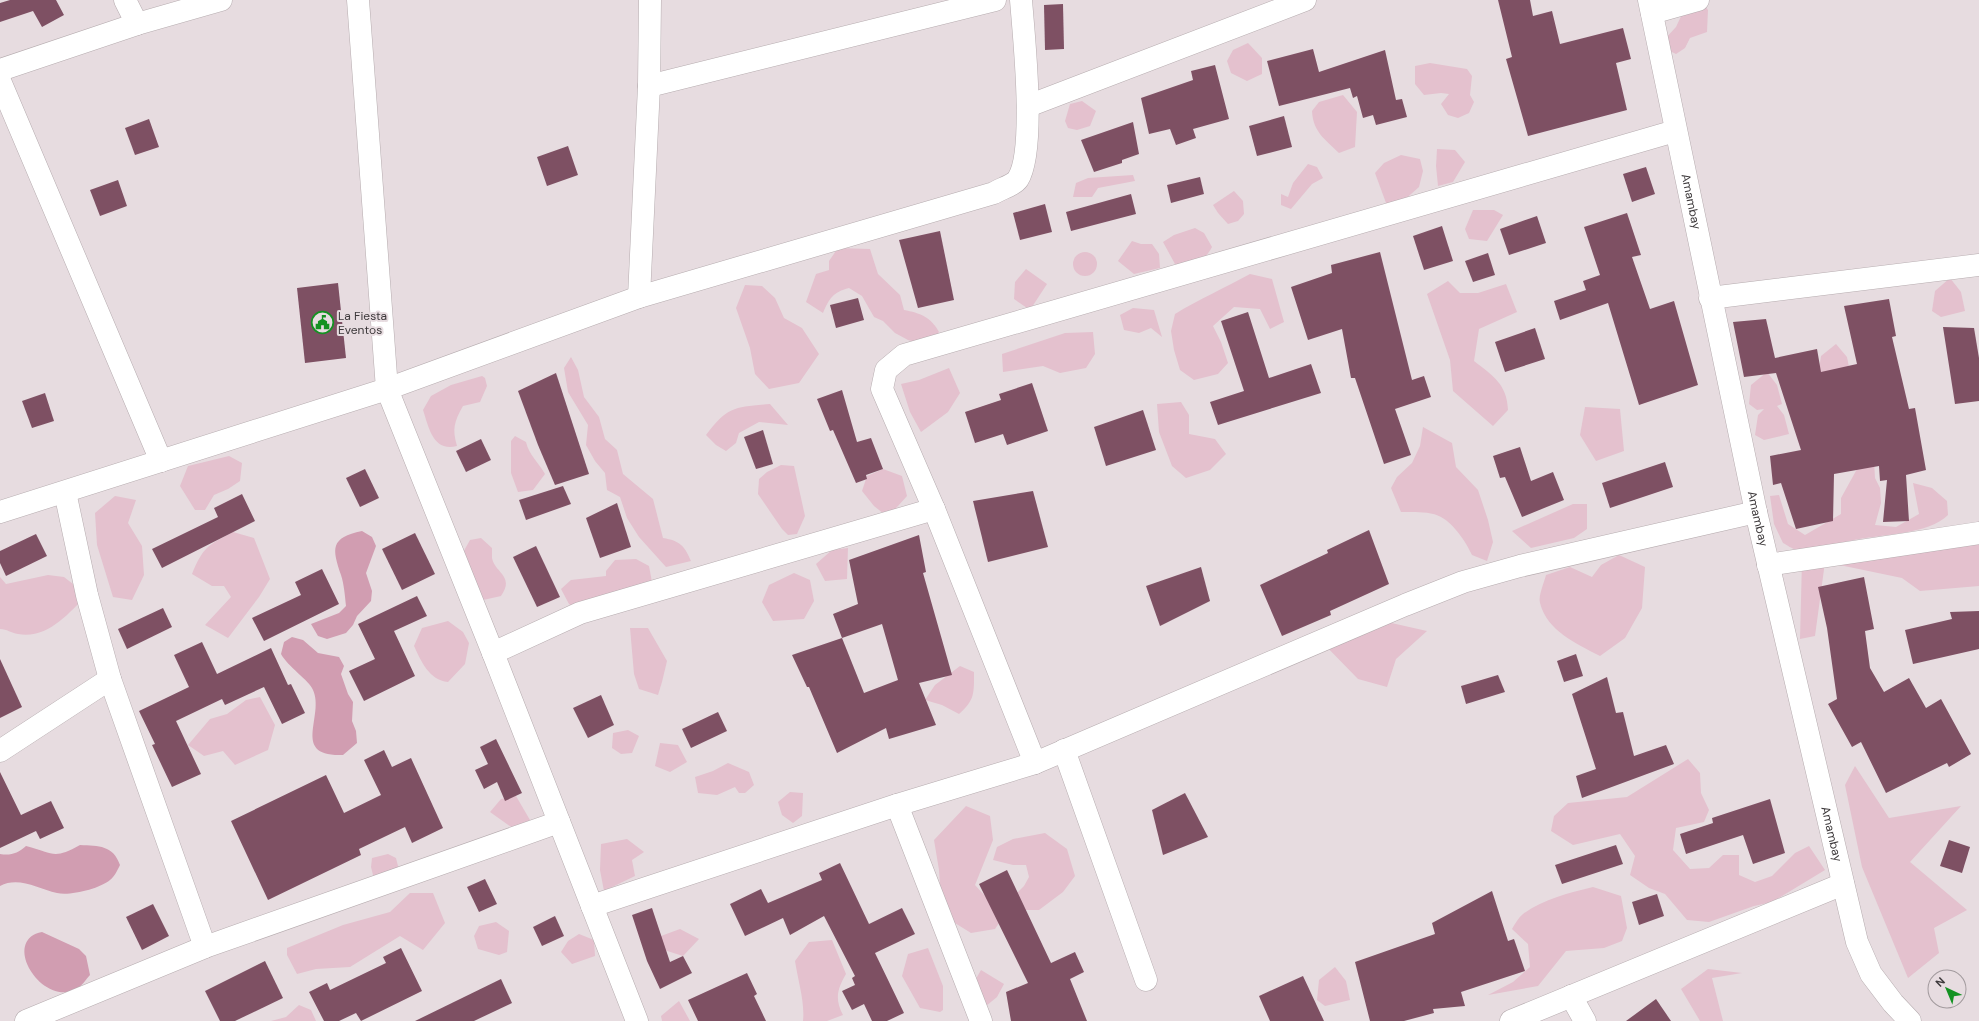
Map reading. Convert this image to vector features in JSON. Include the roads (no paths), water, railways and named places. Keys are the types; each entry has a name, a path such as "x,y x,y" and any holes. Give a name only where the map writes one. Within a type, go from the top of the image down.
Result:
{"street":[{"path":"125,0 137,24"},
{"path":"0,70 137,24 221,0"},
{"path":"358,0 387,389 493,653 637,1021"},
{"path":"639,297 649,86 650,0"},
{"path":"649,86 995,0"},
{"path":"0,512 387,389 639,297 994,193 1017,180 1025,161 1028,106 1022,0"},
{"path":"1028,106 1305,0"},
{"path":"1650,7 1698,0"},
{"name":"Amambay","path":"1650,7 1756,512 1843,884 1858,942 1871,974 1893,1003 1910,1021"},
{"path":"0,81 161,461"},
{"path":"1035,763 934,509 882,389 886,370 904,355 1675,131"},
{"path":"1710,298 1979,265"},
{"path":"65,492 87,595 110,679 204,947"},
{"path":"493,653 580,613 934,509"},
{"path":"592,906 897,805 1035,763 1405,605 1463,582 1520,566 1756,512"},
{"path":"1768,565 1979,533"},
{"path":"0,751 110,679"},
{"path":"1064,750 1146,980"},
{"path":"897,805 981,1021"},
{"path":"26,1021 204,947 559,822"},
{"path":"1511,1021 1843,884"},
{"path":"1571,996 1585,1021"}],"place":[{"name":"La Fiesta Eventos","path":"322,323"}]}
